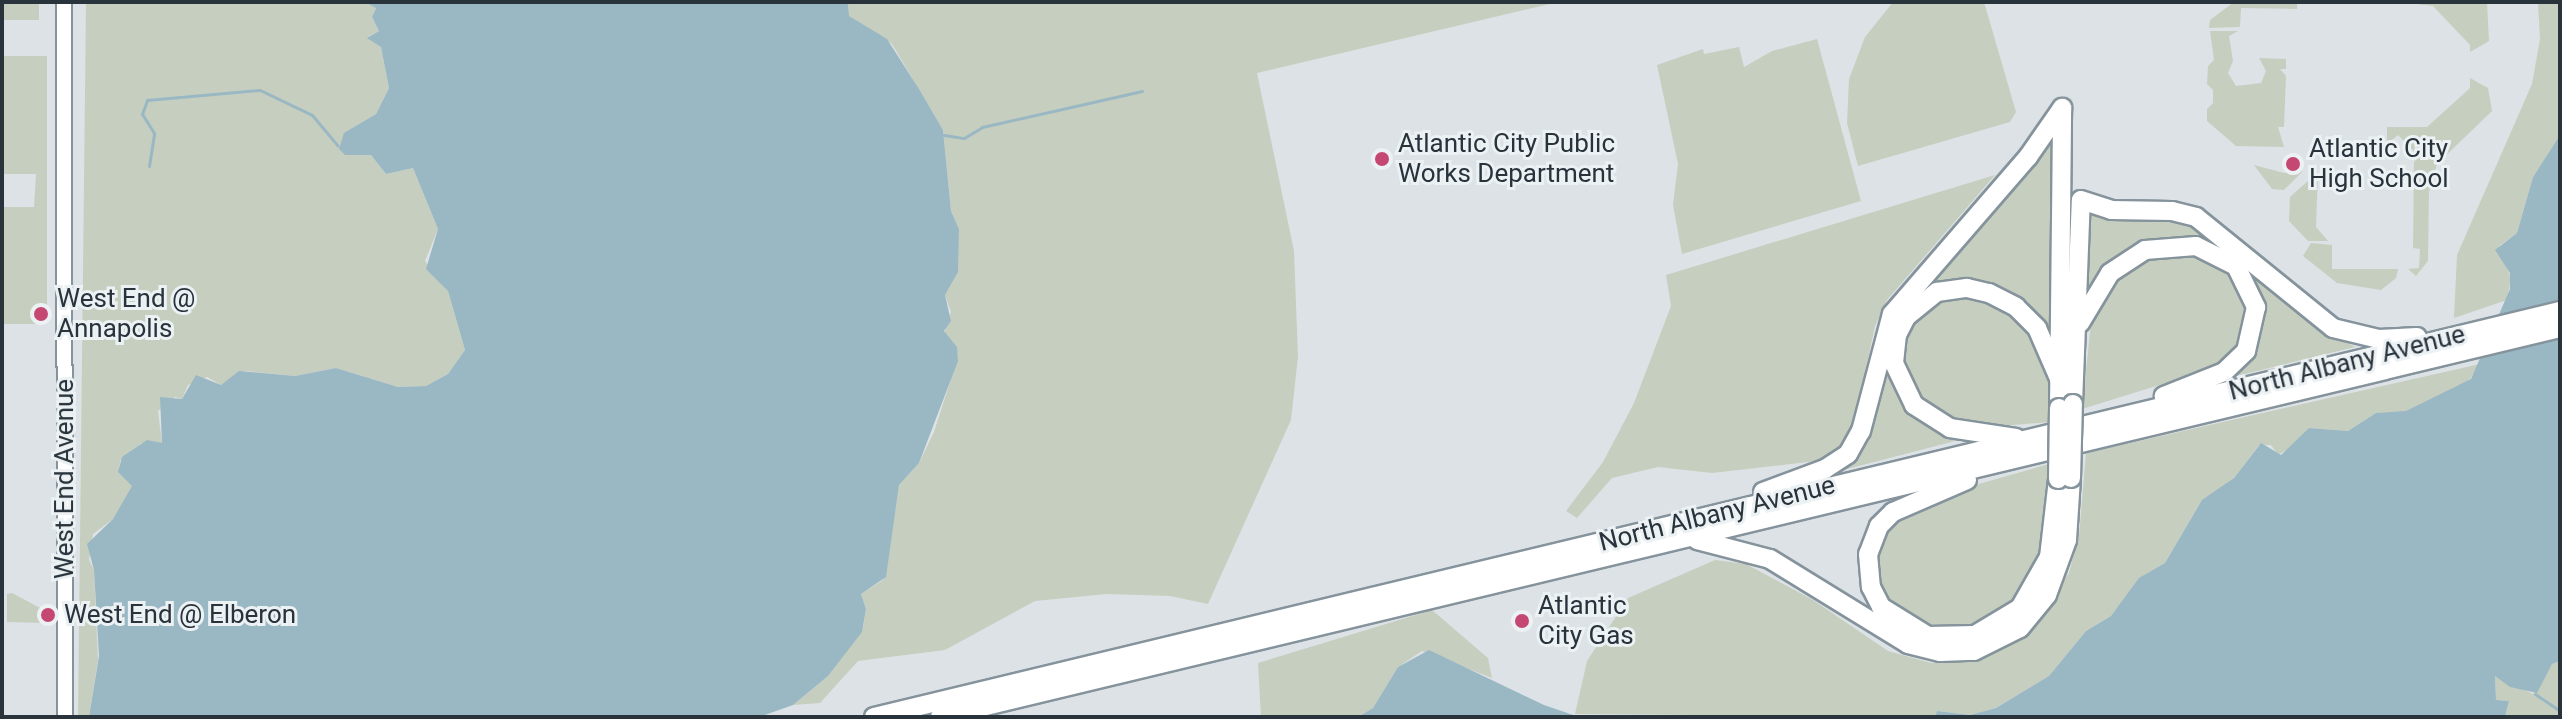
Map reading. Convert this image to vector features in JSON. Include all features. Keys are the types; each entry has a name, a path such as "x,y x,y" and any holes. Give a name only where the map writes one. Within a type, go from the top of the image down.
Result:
{"highway":[{"path":"1695,519 1825,469 1848,454 1861,431 1892,314 2034,150 2062,108 2060,381"},
{"path":"1686,538 1770,559 1908,644 1940,652 1974,651 2020,628 2047,595 2067,540 2066,406 2077,329 2081,200 2111,210 2172,211 2196,217 2317,318 2343,332 2391,339 2480,331"},
{"path":"2077,329 2118,266 2166,245 2205,248 2229,260 2247,280 2256,307 2253,336 2231,368 2084,426"},
{"path":"2033,447 1950,428 1920,411 1896,374 1895,344 1901,325 1912,310 1937,292 1967,288 1989,293 2016,307 2037,328 2060,381 2066,406"},
{"name":"North Albany Avenue","path":"874,717 1695,519 2033,447 2084,426 2480,331 2559,317"},
{"name":"North Albany Avenue","path":"940,717 1686,538 2033,447 2559,317"},
{"path":"2033,447 1902,506 1886,517 1871,543 1867,566 1881,607 1907,627 1939,638 1975,635 2009,618 2037,584 2049,557 2065,478"}],"main road":[{"name":"West End Avenue","path":"64,2 65,717"}],"green space":[{"path":"2,2 39,2 39,20 2,20"},
{"path":"86,2 365,2 376,7 372,17 379,31 368,37 381,47 389,88 376,114 353,128 351,155 371,155 386,174 413,168 438,229 425,261 448,291 465,350 448,374 426,386 398,387 336,368 295,376 245,371 221,385 207,377 188,385 182,399 175,397 158,411 162,443 142,443 120,461 119,473 133,486 113,519 93,534 89,560 94,570 98,660 89,717 78,717"},
{"path":"848,2 1558,2 1257,73 1294,251 1298,357 1291,420 1208,604 1170,596 1106,594 1035,601 945,650 858,661 820,703 793,705 828,676 863,628 866,609 861,594 883,580 899,485 919,463 934,432 958,357 944,334 951,312 945,295 956,275 959,229 951,211 943,130 892,44 849,16"},
{"path":"1893,2 1984,2 2016,112 2010,122 1858,166 1847,123 1849,79 1865,37"},
{"path":"2234,2 2297,2 2297,9 2241,8 2240,27 2209,28 2210,20"},
{"path":"2400,2 2487,2 2489,41 2470,52 2470,45 2433,6"},
{"path":"2538,2 2560,2 2560,135 2533,177 2517,233 2499,246 2511,278 2507,300 2454,318 2457,255 2532,84 2540,39"},
{"path":"2210,31 2238,31 2229,36 2233,61 2228,73 2236,86 2261,83 2266,71 2259,58 2286,59 2286,69 2280,69 2286,76 2284,127 2278,127 2284,147 2236,146 2207,121 2207,109 2213,103 2213,90 2207,84 2208,66 2214,60"},
{"path":"1817,39 1861,201 1682,254 1673,205 1678,164 1657,65 1703,49 1704,54 1739,47 1744,67 1772,51"},
{"path":"2,56 47,56 47,324 2,324 2,207 34,207 36,174 2,174"},
{"path":"2470,78 2488,88 2492,111 2437,164 2429,192 2428,261 2416,276 2408,269 2419,268 2420,249 2413,248 2414,162 2419,156 2398,135 2387,144 2387,127 2427,127 2470,88"},
{"path":"2055,126 2057,346 1999,290 1975,280 1948,281 1916,292"},
{"path":"2254,165 2284,173 2302,167 2302,172 2284,190 2272,189"},
{"path":"2318,172 2316,227 2328,241 2308,241 2289,221 2290,197"},
{"path":"1995,175 1887,300 1875,326 1854,424 1844,445 1825,460 1712,473 1658,467 1612,478 1577,518 1566,511 1603,462 1634,403 1671,306 1666,275"},
{"path":"2087,215 2195,222 2326,331 2355,347 2220,380 2255,349 2262,302 2255,277 2229,251 2209,242 2153,239 2112,261 2084,295"},
{"path":"2311,243 2332,245 2332,269 2398,269 2396,278 2381,290 2337,283 2303,256"},
{"path":"2174,249 2207,255 2232,269 2251,310 2248,334 2224,365 2082,409 2091,323 2106,289 2138,259"},
{"path":"1968,293 2009,309 2037,338 2050,373 2050,422 1978,428 1947,418 1915,396 1899,360 1903,337 1915,317 1938,298"},
{"path":"1887,346 1892,386 1909,409 1963,439 1824,475 1847,461"},
{"path":"2480,364 2468,382 2405,412 2376,413 2348,431 2309,428 2301,441 2278,455 2271,445 2259,445 2234,478 2199,505 2165,563 2142,577 2111,616 2086,631 2049,676 1996,708 1970,715 1937,711 1935,717 1575,714 1587,661 1628,598 1715,560 1746,564 1813,600 1888,651 1931,663 1979,660 2030,629 2069,573 2079,536 2086,453"},
{"path":"2049,464 2049,512 2038,561 2024,589 2006,610 1973,629 1941,633 1886,604 1875,576 1876,548 1886,526 1944,494"},
{"path":"12,593 46,611 45,623 7,622 7,594"},
{"path":"1432,610 1488,658 1492,678 1422,651 1398,667 1373,708 1358,717 1261,717 1258,663"},
{"path":"2560,661 2560,717 2505,717 2509,701 2496,700 2495,676 2533,694 2552,664"}],"water":[{"path":"365,2 848,2 849,16 887,39 919,89 943,130 951,211 959,229 958,272 945,295 951,321 944,331 957,347 958,361 919,463 899,485 886,577 861,594 866,609 862,632 828,676 793,705 759,717 89,717 99,656 94,570 87,544 113,519 132,486 118,472 122,457 147,440 162,443 160,397 182,399 196,375 221,385 239,371 295,376 336,368 398,387 426,386 448,374 465,350 448,291 426,269 438,229 413,168 386,174 371,155 345,155 339,149 344,133 376,114 389,88 381,47 367,38 379,31 372,17 376,8"},
{"path":"2560,135 2560,661 2552,664 2537,693 2510,687 2495,676 2496,700 2509,701 2505,717 1935,717 1937,711 1970,715 1996,708 2049,676 2086,631 2111,616 2139,578 2165,563 2202,500 2234,478 2261,443 2281,455 2309,428 2348,431 2376,413 2406,411 2471,379 2510,289 2510,273 2495,250 2517,233 2533,177"},
{"path":"1429,650 1544,705 1579,717 1358,717 1373,708 1398,667"}],"waterway":[{"path":"149,166 154,133 142,114 147,100 260,90 312,115 338,146"},
{"path":"944,135 964,138 982,127 1142,91"},
{"path":"2535,694 2560,711"}],"place":[{"name":"Atlantic City Public Works Department","path":"1382,159"},
{"name":"Atlantic City High School","path":"2293,164"},
{"name":"West End @ Annapolis","path":"41,314"},
{"name":"West End @ Elberon","path":"48,615"},
{"name":"Atlantic City Gas","path":"1522,621"}]}
